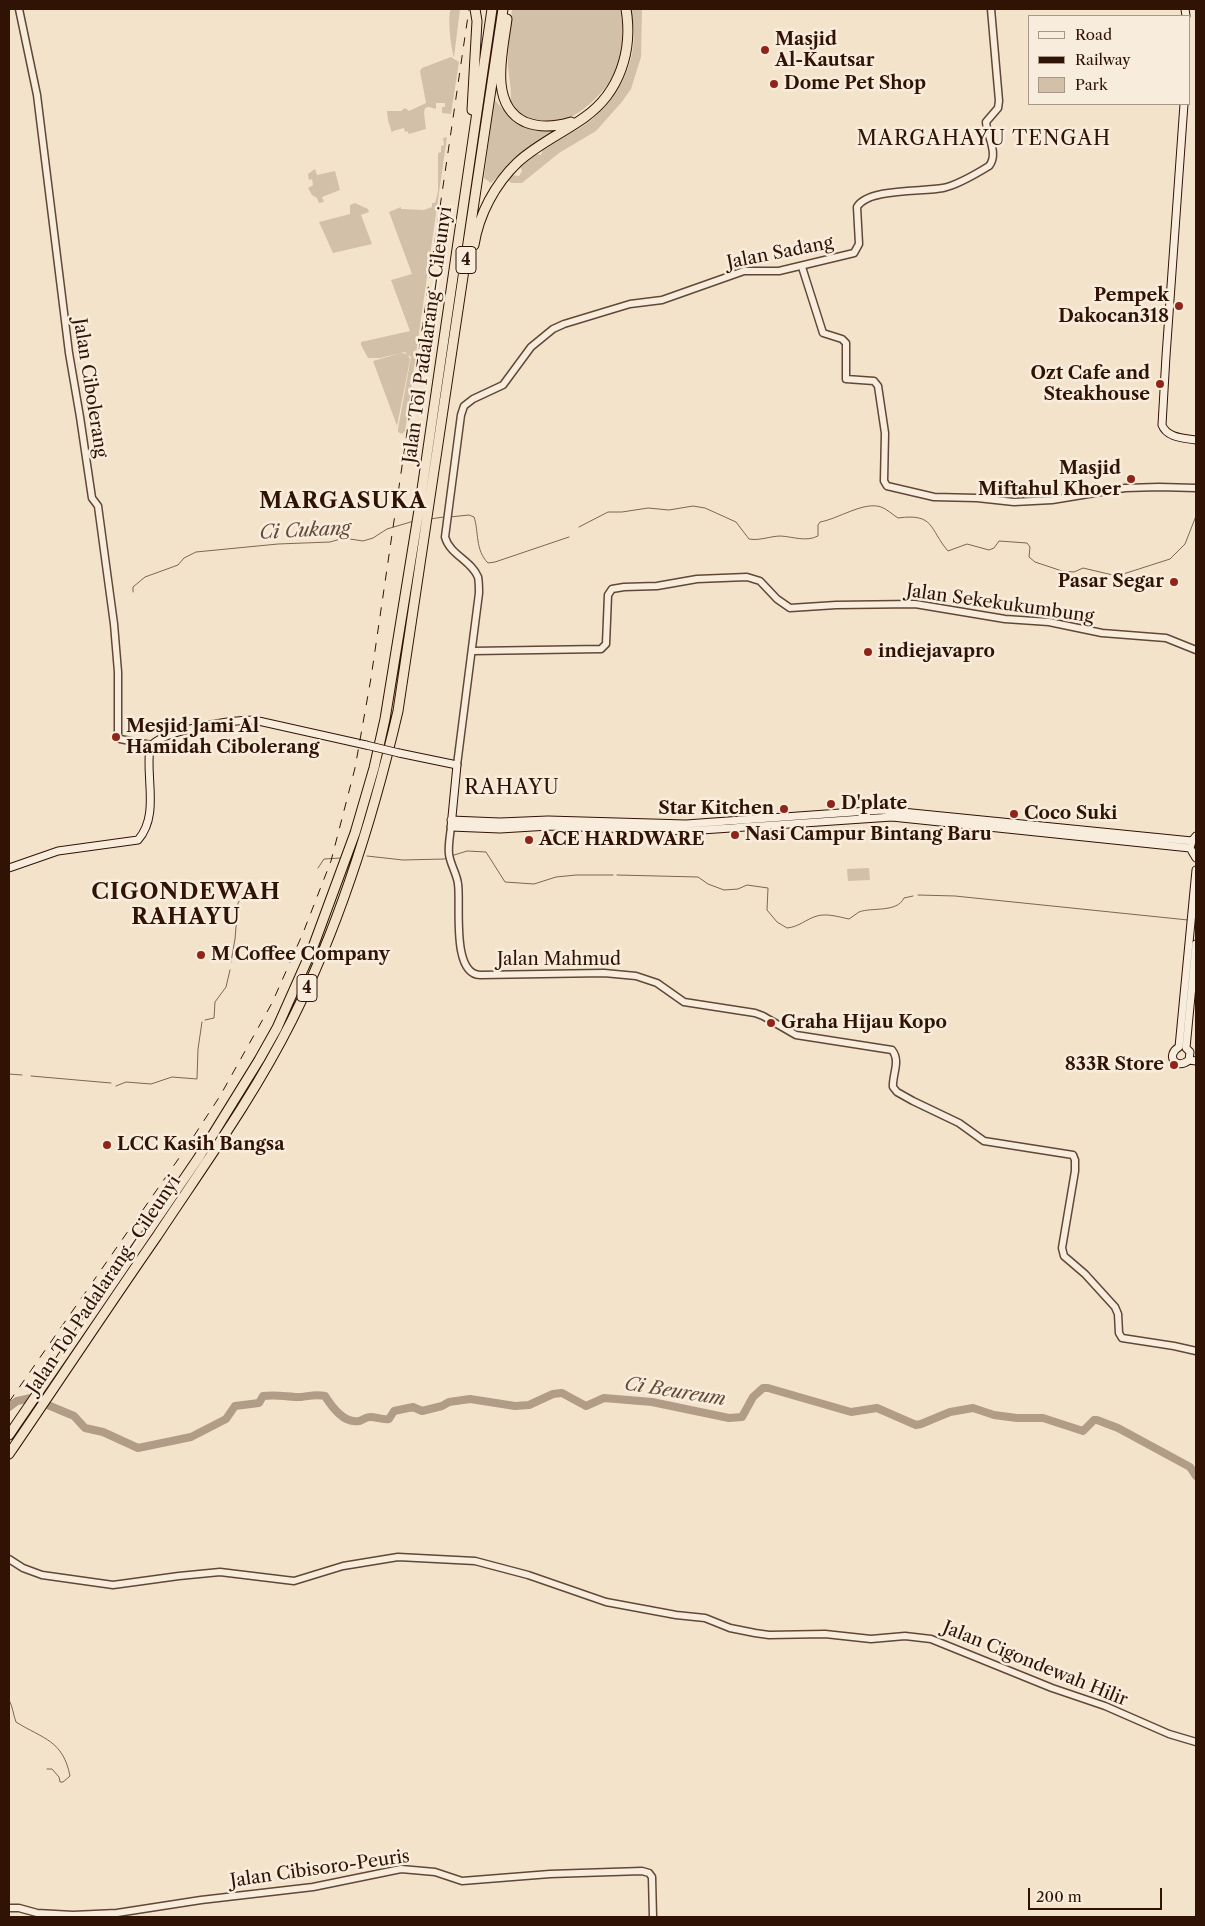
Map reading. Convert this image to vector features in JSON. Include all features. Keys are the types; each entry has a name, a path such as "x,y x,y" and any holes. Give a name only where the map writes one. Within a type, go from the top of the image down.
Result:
{"highway":[{"path":"472,148 471,117 475,9"},
{"name":"Jalan Tol Padalarang–Cileunyi","path":"9,1454 238,1114 265,1070 309,983 350,883 386,762 398,711 492,9"},
{"name":"Jalan Tol Padalarang–Cileunyi","path":"424,510 450,363 503,9"},
{"path":"508,9 501,85 505,102 515,116 534,125 542,126 559,125 582,116 600,101 609,89 621,64 625,46 624,9"},
{"path":"450,363 457,347 475,237 489,199 518,162 550,138 587,116 606,98 622,70 627,50 628,21 624,9"},
{"name":"Jalan Tol Padalarang–Cileunyi","path":"9,1435 199,1157 229,1110 259,1060 300,979 325,918 352,843 374,768 422,526"}],"main road":[{"path":"1184,105 1162,425 1170,435 1196,440"},
{"path":"9,868 58,851 138,840 146,829 149,815 149,756 155,741 188,730 236,720 267,722 457,765 451,824 500,826 627,825 687,831 892,817 1193,842 1196,858"},
{"path":"1189,1054 1190,922 1196,870"},
{"path":"1189,1054 1196,944"}],"street":[{"name":"Jalan Cibolerang","path":"19,9 37,95 69,353 92,498 98,506 113,614 118,672 118,737 120,740 152,745"},
{"name":"Jalan Sadang","path":"473,651 479,593 478,579 475,571 446,543 444,537 452,473 464,406 473,399 503,384 531,347 553,329 574,320 630,304 662,300 744,271 779,271 856,252 858,244 856,209 858,204 864,199 892,193 946,187 991,164 993,154 986,122 998,108 999,101 991,9"},
{"path":"802,266 823,333 842,339 846,343 846,379 872,380 878,384 885,432 884,481 887,486 934,498 977,498 1014,502 1052,500 1125,488 1196,488"},
{"name":"Jalan Sekekukumbung","path":"473,651 601,649 606,644 608,595 612,589 657,586 697,579 743,576 760,581 777,600 790,608 834,605 915,604 1006,619 1049,622 1102,633 1166,638 1196,650"},
{"path":"457,765 473,651"},
{"name":"Jalan Mahmud","path":"451,824 450,857 458,885 459,943 466,965 473,973 480,975 604,973 636,976 657,983 684,1002 755,1013 796,1035 894,1051 896,1058 893,1088 897,1092 959,1123 986,1142 1073,1155 1076,1160 1062,1248 1064,1256 1085,1274 1115,1307 1118,1314 1119,1333 1122,1338 1174,1346 1196,1352"},
{"name":"Jalan Cigondewah Hilir","path":"9,1559 23,1568 42,1576 114,1585 220,1572 294,1581 334,1568 398,1557 475,1560 606,1602 676,1615 705,1618 730,1628 755,1633 770,1635 825,1634 872,1639 905,1636 931,1639 1052,1688 1106,1706 1169,1734 1196,1742"},
{"name":"Jalan Cibisoro-Peuris","path":"9,1908 19,1908 37,1913 72,1915 117,1913 201,1900 313,1887 401,1869 435,1872 462,1881 550,1874 642,1872 649,1873 652,1877 653,1917"}],"green space":[{"path":"451,9 460,9 454,57 449,25"},
{"path":"512,9 620,9 623,36 618,64 611,80 587,107 569,118 551,121 537,120 525,116 510,102 508,53"},
{"path":"630,9 642,10 641,57 631,89 596,131 559,153 522,183 511,183 508,180 512,175 519,176 522,171 520,166 528,158 537,154 541,155 543,148 547,144 565,137 588,123 615,93 623,81 632,53 634,38"},
{"path":"451,57 459,62 451,114 442,113 442,107 445,107 445,103 436,103 436,109 425,108 426,129 409,134 407,131 405,132 404,128 392,133 387,111 401,111 405,108 409,111 426,103 420,71 422,68"},
{"path":"494,99 520,123 536,128 555,129 524,152 491,183 484,178"},
{"path":"447,137 405,431 402,434 398,432 398,429 411,357 405,352 380,358 368,358 361,342 410,331 391,280 412,274 389,212 401,207 401,209 424,210 432,207 438,191 438,153 441,152 441,146 444,145 443,138"},
{"path":"315,169 317,175 335,171 340,190 322,197 324,202 319,203 308,188 313,185 312,179 309,180 308,174"},
{"path":"355,203 368,209 369,212 361,215 372,244 333,253 319,222 350,214 350,205"},
{"path":"401,353 408,354 410,360 397,426 373,361"},
{"path":"869,868 870,880 848,881 847,869"}],"waterway":[{"name":"Ci Cukang","path":"579,527 608,512 648,508 669,510 693,506 705,508 736,522 749,539 781,536 809,539 818,536 818,525 820,522 859,508 874,506 881,507 898,518 910,517 925,520 930,524 948,551 967,544 989,550 994,548 999,541 1027,543 1030,547 1029,557 1035,562 1062,571 1074,572 1083,568 1117,576 1170,559 1185,544 1196,516"},
{"name":"Ci Cukang","path":"450,517 469,515 474,517 479,547 488,563 569,537"},
{"name":"Ci Cukang","path":"430,519 444,517"},
{"name":"Ci Cukang","path":"133,592 133,587 145,577 178,565 184,558 196,552 278,544 330,542 344,538 363,541 373,538 387,529 414,521"},
{"path":"451,856 467,851 486,852 505,882 534,884 556,877 613,875"},
{"path":"367,856 403,860 448,858"},
{"path":"318,868 324,859 341,858"},
{"path":"617,875 698,877 708,884 724,890 738,889 747,885 768,888 767,910 777,922 787,928 821,915 849,919 859,912 896,906 904,898 913,896"},
{"path":"231,962 238,903 240,900 259,897 274,890"},
{"path":"918,895 955,896 1188,920"},
{"path":"205,1020 214,1018 215,1002 226,987 230,970"},
{"path":"116,1086 126,1082 151,1084 172,1077 197,1079 198,1049 202,1022"},
{"path":"9,1074 22,1075"},
{"path":"31,1076 111,1083"},
{"name":"Ci Beureum","path":"9,1407 17,1401 31,1398 74,1416 85,1428 103,1432 138,1448 191,1437 226,1419 235,1406 259,1403 263,1396 268,1395 325,1396 339,1414 348,1420 354,1421 367,1417 389,1419 394,1411 413,1407 422,1411 442,1406 449,1402 470,1399 515,1406 529,1405 553,1394 562,1393 586,1406 604,1398 652,1402 729,1418 742,1417 753,1397 763,1388 768,1388 851,1412 877,1408 916,1425 950,1412 973,1408 994,1415 1017,1418 1043,1418 1083,1431 1094,1420 1097,1420 1118,1428 1190,1467 1196,1476"},
{"path":"9,1700 16,1722 43,1737 57,1748 67,1764 70,1776 63,1782 60,1782 59,1777 52,1769 47,1769"}],"railway":[{"path":"9,1402 186,1148 220,1096 272,1003 303,933 331,861 355,768 371,678 469,9"}],"place":[{"name":"Masjid Al-Kautsar","path":"765,50"},
{"name":"Dome Pet Shop","path":"774,84"},
{"name":"Pempek Dakocan318","path":"1179,306"},
{"name":"Ozt Cafe and Steakhouse","path":"1160,384"},
{"name":"Masjid Miftahul Khoer","path":"1131,479"},
{"name":"Pasar Segar","path":"1174,582"},
{"name":"indiejavapro","path":"868,652"},
{"name":"Mesjid Jami Al Hamidah Cibolerang","path":"116,737"},
{"name":"D'plate","path":"831,804"},
{"name":"Star Kitchen","path":"784,809"},
{"name":"Coco Suki","path":"1014,814"},
{"name":"Nasi Campur Bintang Baru","path":"735,835"},
{"name":"ACE HARDWARE","path":"529,840"},
{"name":"M Coffee Company","path":"201,955"},
{"name":"Graha Hijau Kopo","path":"771,1023"},
{"name":"833R Store","path":"1174,1065"},
{"name":"LCC Kasih Bangsa","path":"107,1145"}],"district":[{"name":"MARGAHAYU TENGAH","path":"984,139"},
{"name":"MARGASUKA","path":"343,502"},
{"name":"RAHAYU","path":"512,788"},
{"name":"CIGONDEWAH RAHAYU","path":"186,906"}]}
